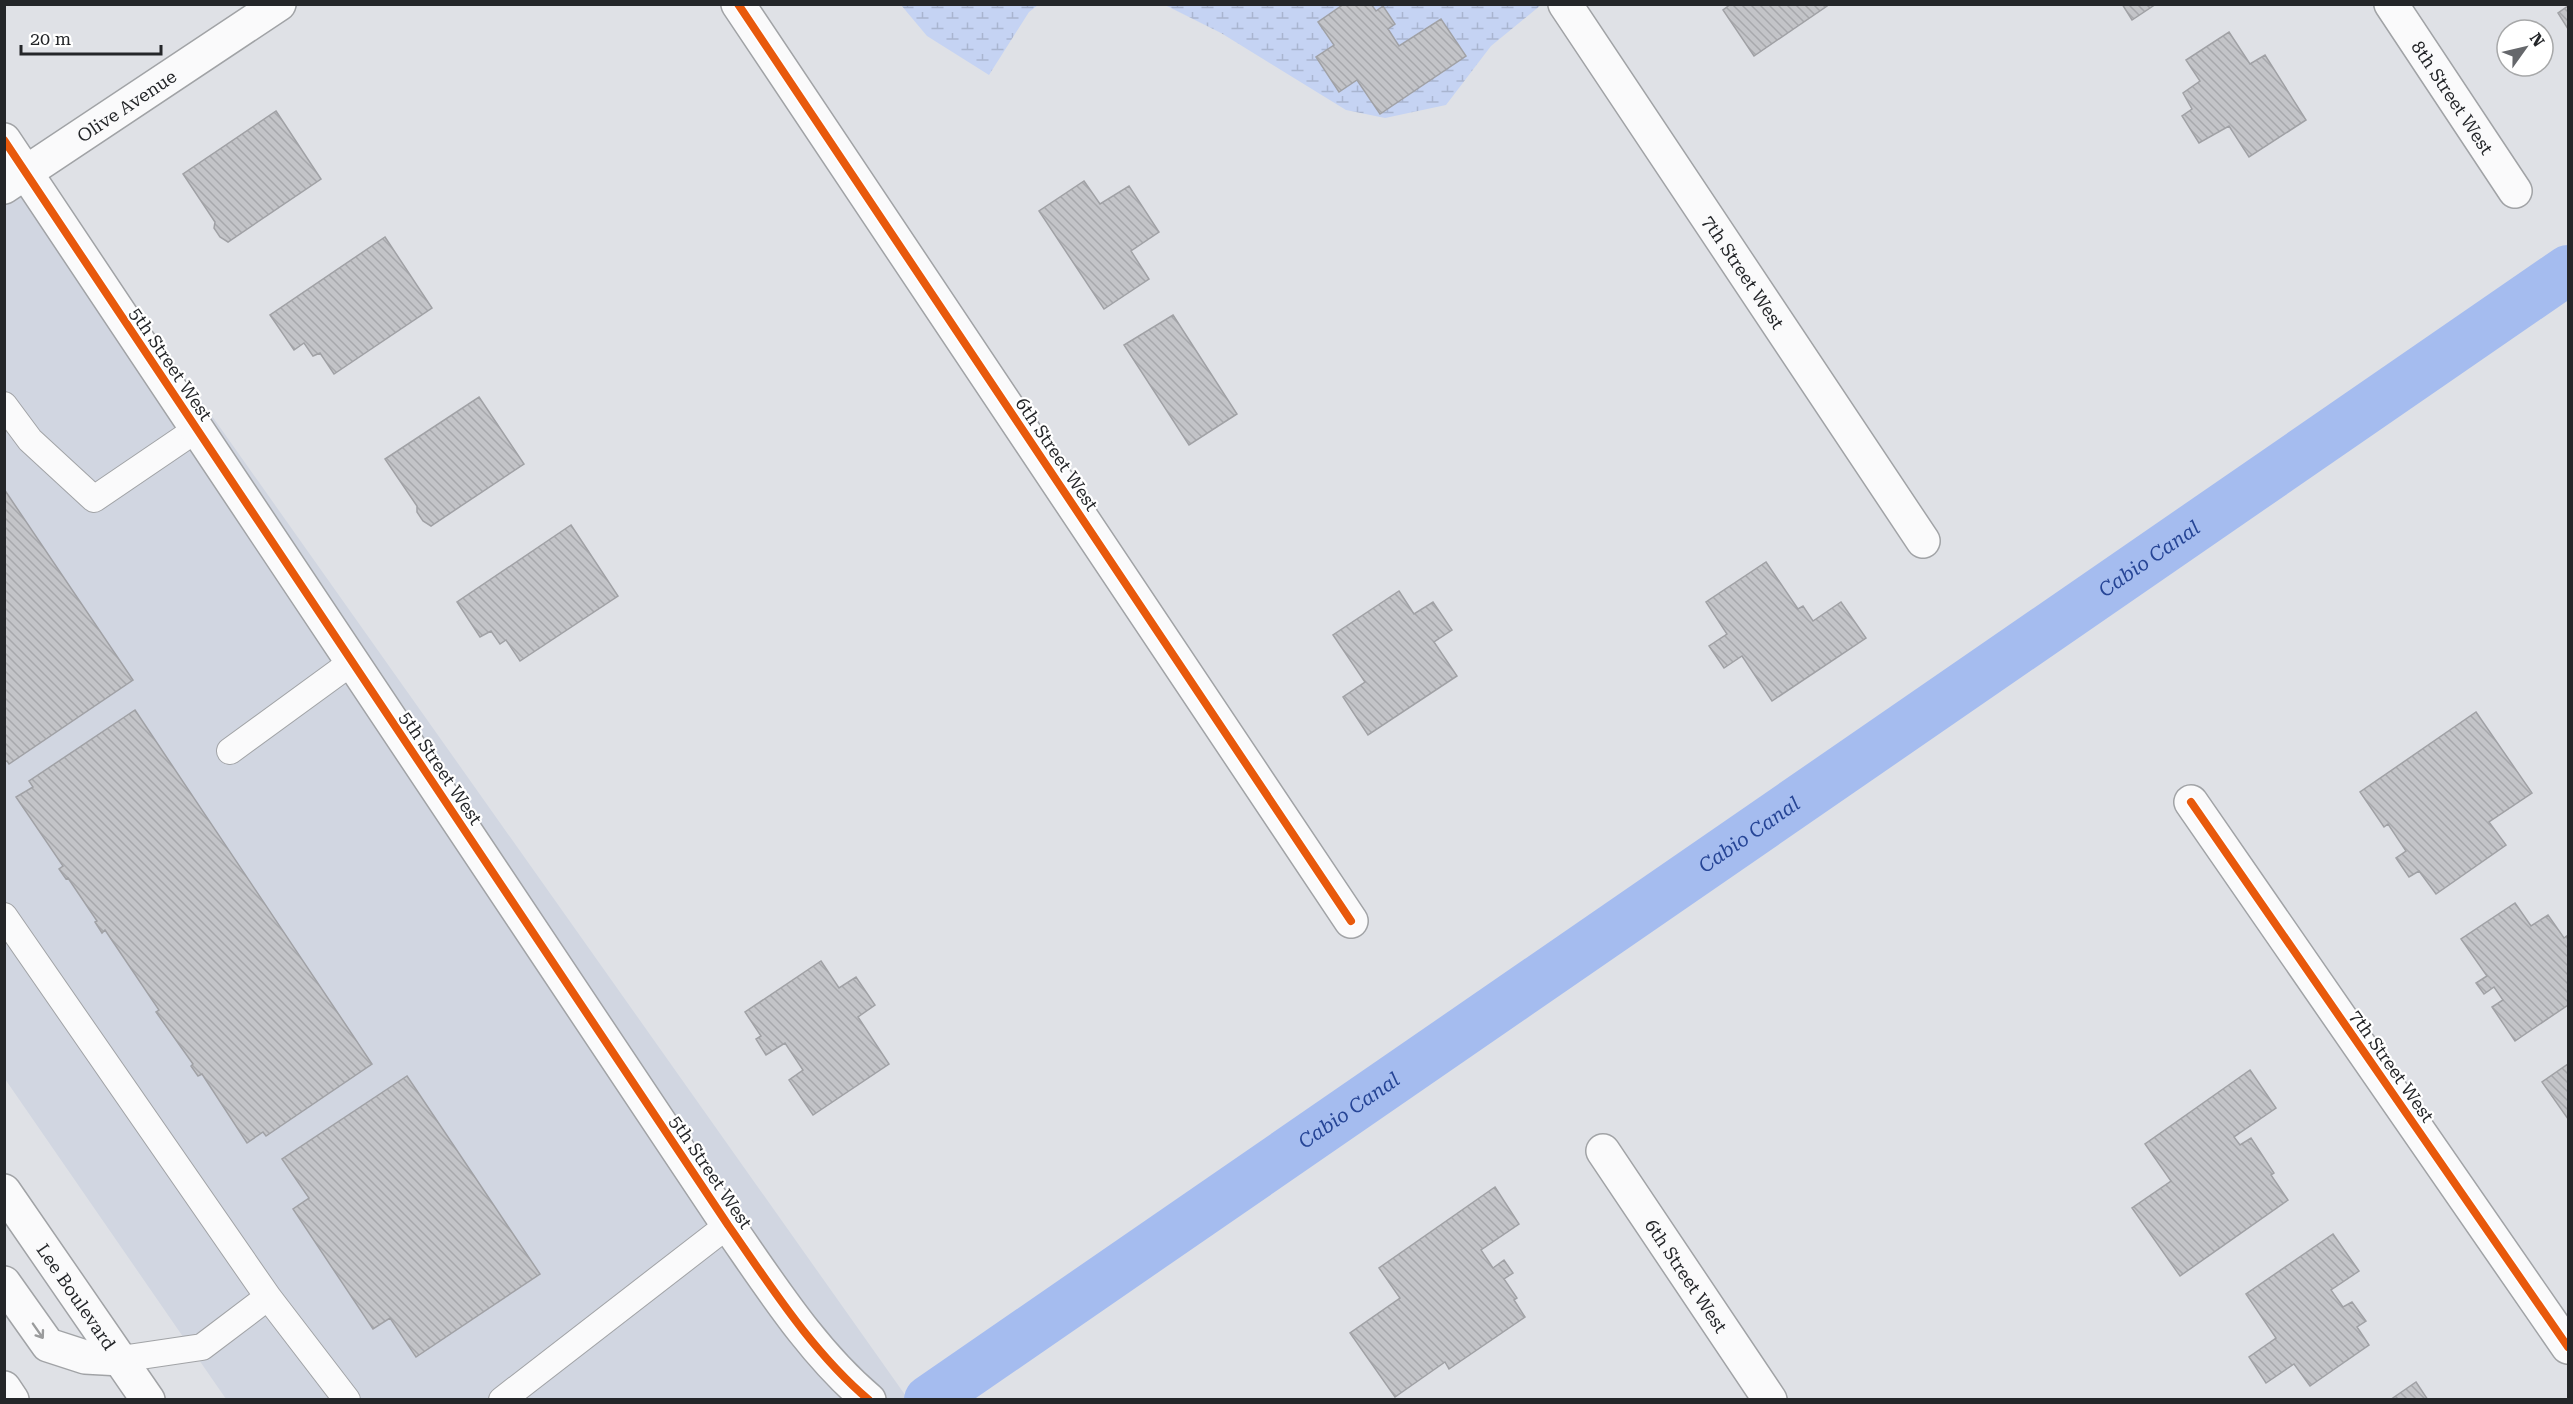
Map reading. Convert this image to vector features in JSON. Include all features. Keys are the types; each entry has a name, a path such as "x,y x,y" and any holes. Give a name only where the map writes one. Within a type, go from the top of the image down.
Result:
{"street":[{"name":"Olive Avenue","path":"15,180 279,4"},
{"name":"6th Street West","path":"738,4 1352,921"},
{"name":"7th Street West","path":"1565,4 1923,541"},
{"name":"8th Street West","path":"2391,4 2515,191"},
{"name":"5th Street West","path":"4,140 15,180 197,429 728,1224 786,1308 850,1384 869,1400"},
{"name":"7th Street West","path":"2191,802 2568,1347"},
{"name":"6th Street West","path":"1603,1151 1770,1400"},
{"name":"Lee Boulevard","path":"4,1191 148,1400"},
{"path":"4,1283 48,1345 85,1357 121,1359"},
{"path":"4,1388 12,1400"}],"lane":[{"path":"4,405 30,440 94,499 197,429"},
{"path":"230,751 352,662"},
{"path":"4,916 268,1297 347,1400"},
{"path":"502,1400 728,1224"},
{"path":"121,1359 202,1347 268,1297"}],"shaded area":[{"path":"4,120 908,1399 226,1399 5,1079"}],"green space":[{"path":"901,5 1038,5 1029,12 989,75 927,36"},
{"path":"1165,5 1541,5 1491,46 1446,105 1385,118 1346,110 1221,33"}],"building":[{"path":"1344,4 1371,4 1376,11 1383,6 1395,24 1388,29 1399,46 1441,19 1466,56 1380,114 1357,80 1339,92 1316,57 1334,45 1318,22"},
{"path":"1731,4 1830,4 1754,56 1723,10"},
{"path":"2122,4 2156,4 2132,20"},
{"path":"2568,6 2568,29 2558,13"},
{"path":"2229,32 2250,64 2265,55 2306,120 2249,157 2229,126 2199,143 2182,116 2192,109 2183,93 2200,81 2186,60"},
{"path":"276,111 321,179 228,242 220,237 214,228 215,222 183,174"},
{"path":"1084,181 1100,204 1129,186 1159,232 1131,251 1149,279 1104,309 1039,211"},
{"path":"385,237 432,308 334,374 320,353 313,356 304,343 294,350 270,315"},
{"path":"1173,315 1237,414 1189,445 1124,345"},
{"path":"479,397 524,464 431,526 423,521 417,512 417,506 385,459"},
{"path":"4,489 133,680 9,764 7,761 4,762"},
{"path":"571,525 618,596 520,661 506,640 500,644 491,631 480,637 457,602"},
{"path":"1766,562 1798,609 1803,606 1813,621 1841,602 1866,638 1772,701 1742,656 1724,668 1709,646 1727,634 1706,602"},
{"path":"1399,591 1414,614 1433,602 1452,630 1434,642 1457,676 1368,735 1343,697 1365,682 1333,635"},
{"path":"135,710 372,1064 266,1136 263,1132 247,1143 202,1074 198,1076 191,1066 193,1064 156,1012 159,1010 105,930 102,933 95,922 97,921 68,878 66,879 59,869 63,866 16,797 33,787 29,781"},
{"path":"2476,712 2532,793 2489,822 2506,845 2436,894 2419,871 2409,877 2396,858 2406,851 2388,824 2384,827 2360,792"},
{"path":"2515,903 2531,926 2548,915 2564,938 2568,935 2568,1005 2515,1041 2492,1007 2503,1000 2494,987 2484,994 2476,983 2487,976 2461,939"},
{"path":"821,961 839,988 856,977 875,1005 858,1017 889,1064 813,1115 789,1080 803,1070 785,1043 766,1055 756,1039 761,1036 745,1012"},
{"path":"2568,1064 2568,1119 2542,1082"},
{"path":"2250,1070 2276,1108 2234,1137 2240,1145 2251,1138 2274,1173 2271,1175 2288,1200 2180,1276 2132,1208 2171,1181 2145,1144"},
{"path":"407,1076 540,1274 416,1357 390,1318 373,1329 293,1209 309,1198 282,1159"},
{"path":"1495,1187 1519,1224 1481,1250 1493,1268 1504,1260 1513,1273 1504,1279 1517,1298 1514,1300 1525,1317 1449,1369 1445,1362 1395,1397 1350,1333 1400,1298 1379,1268"},
{"path":"2333,1234 2359,1271 2331,1290 2343,1307 2352,1302 2366,1321 2357,1327 2369,1345 2310,1386 2294,1364 2266,1383 2249,1357 2276,1338 2246,1294"},
{"path":"2416,1382 2428,1400 2390,1400"}],"waterway":[{"name":"Cabio Canal","path":"929,1400 2568,270"}],"cycle path":[{"path":"738,4 1351,921"},
{"path":"4,140 728,1225 810,1339 848,1381 869,1400"},
{"path":"2191,802 2568,1347"}]}
